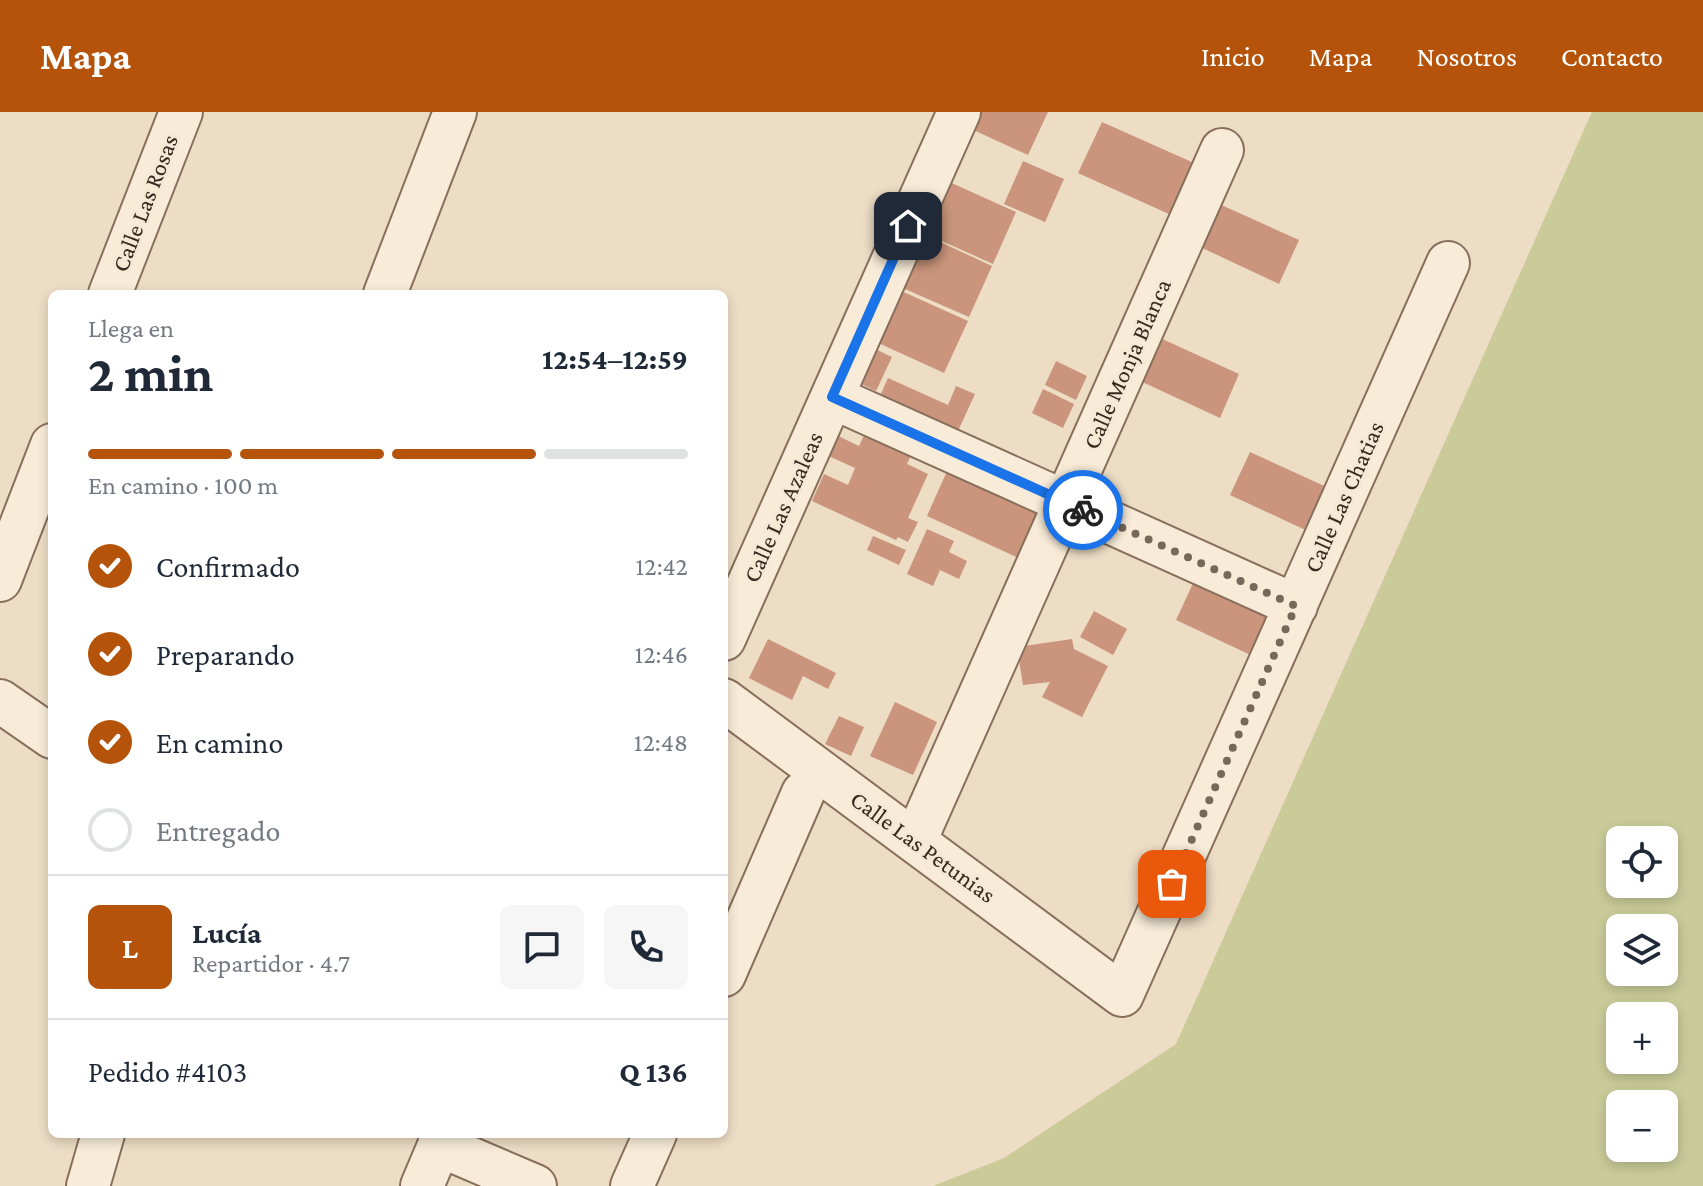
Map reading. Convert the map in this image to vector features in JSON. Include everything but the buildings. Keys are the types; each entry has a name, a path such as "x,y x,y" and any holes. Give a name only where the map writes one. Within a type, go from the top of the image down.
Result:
{"street":[{"name":"Calle Las Rosas","path":"112,290 181,112"},
{"path":"387,290 455,112"},
{"name":"Calle Las Azaleas","path":"728,630 959,112"},
{"name":"Calle Monja Blanca","path":"915,841 1222,150"},
{"name":"Calle Las Chatias","path":"1122,995 1448,263"},
{"path":"832,397 1296,606"},
{"path":"0,580 48,455"},
{"path":"0,701 48,734"},
{"name":"Calle Las Petunias","path":"728,703 1122,995"},
{"path":"728,966 803,793"},
{"path":"88,1186 102,1138"},
{"path":"632,1186 653,1138"},
{"path":"422,1186 441,1140 535,1186"}],"green space":[{"path":"1592,112 1703,112 1703,1186 933,1186 1004,1158 1176,1044"}],"way so far":[{"path":"1083,510 1296,606 1172,884"}],"route":[{"path":"908,226 832,397 1083,510"}]}
